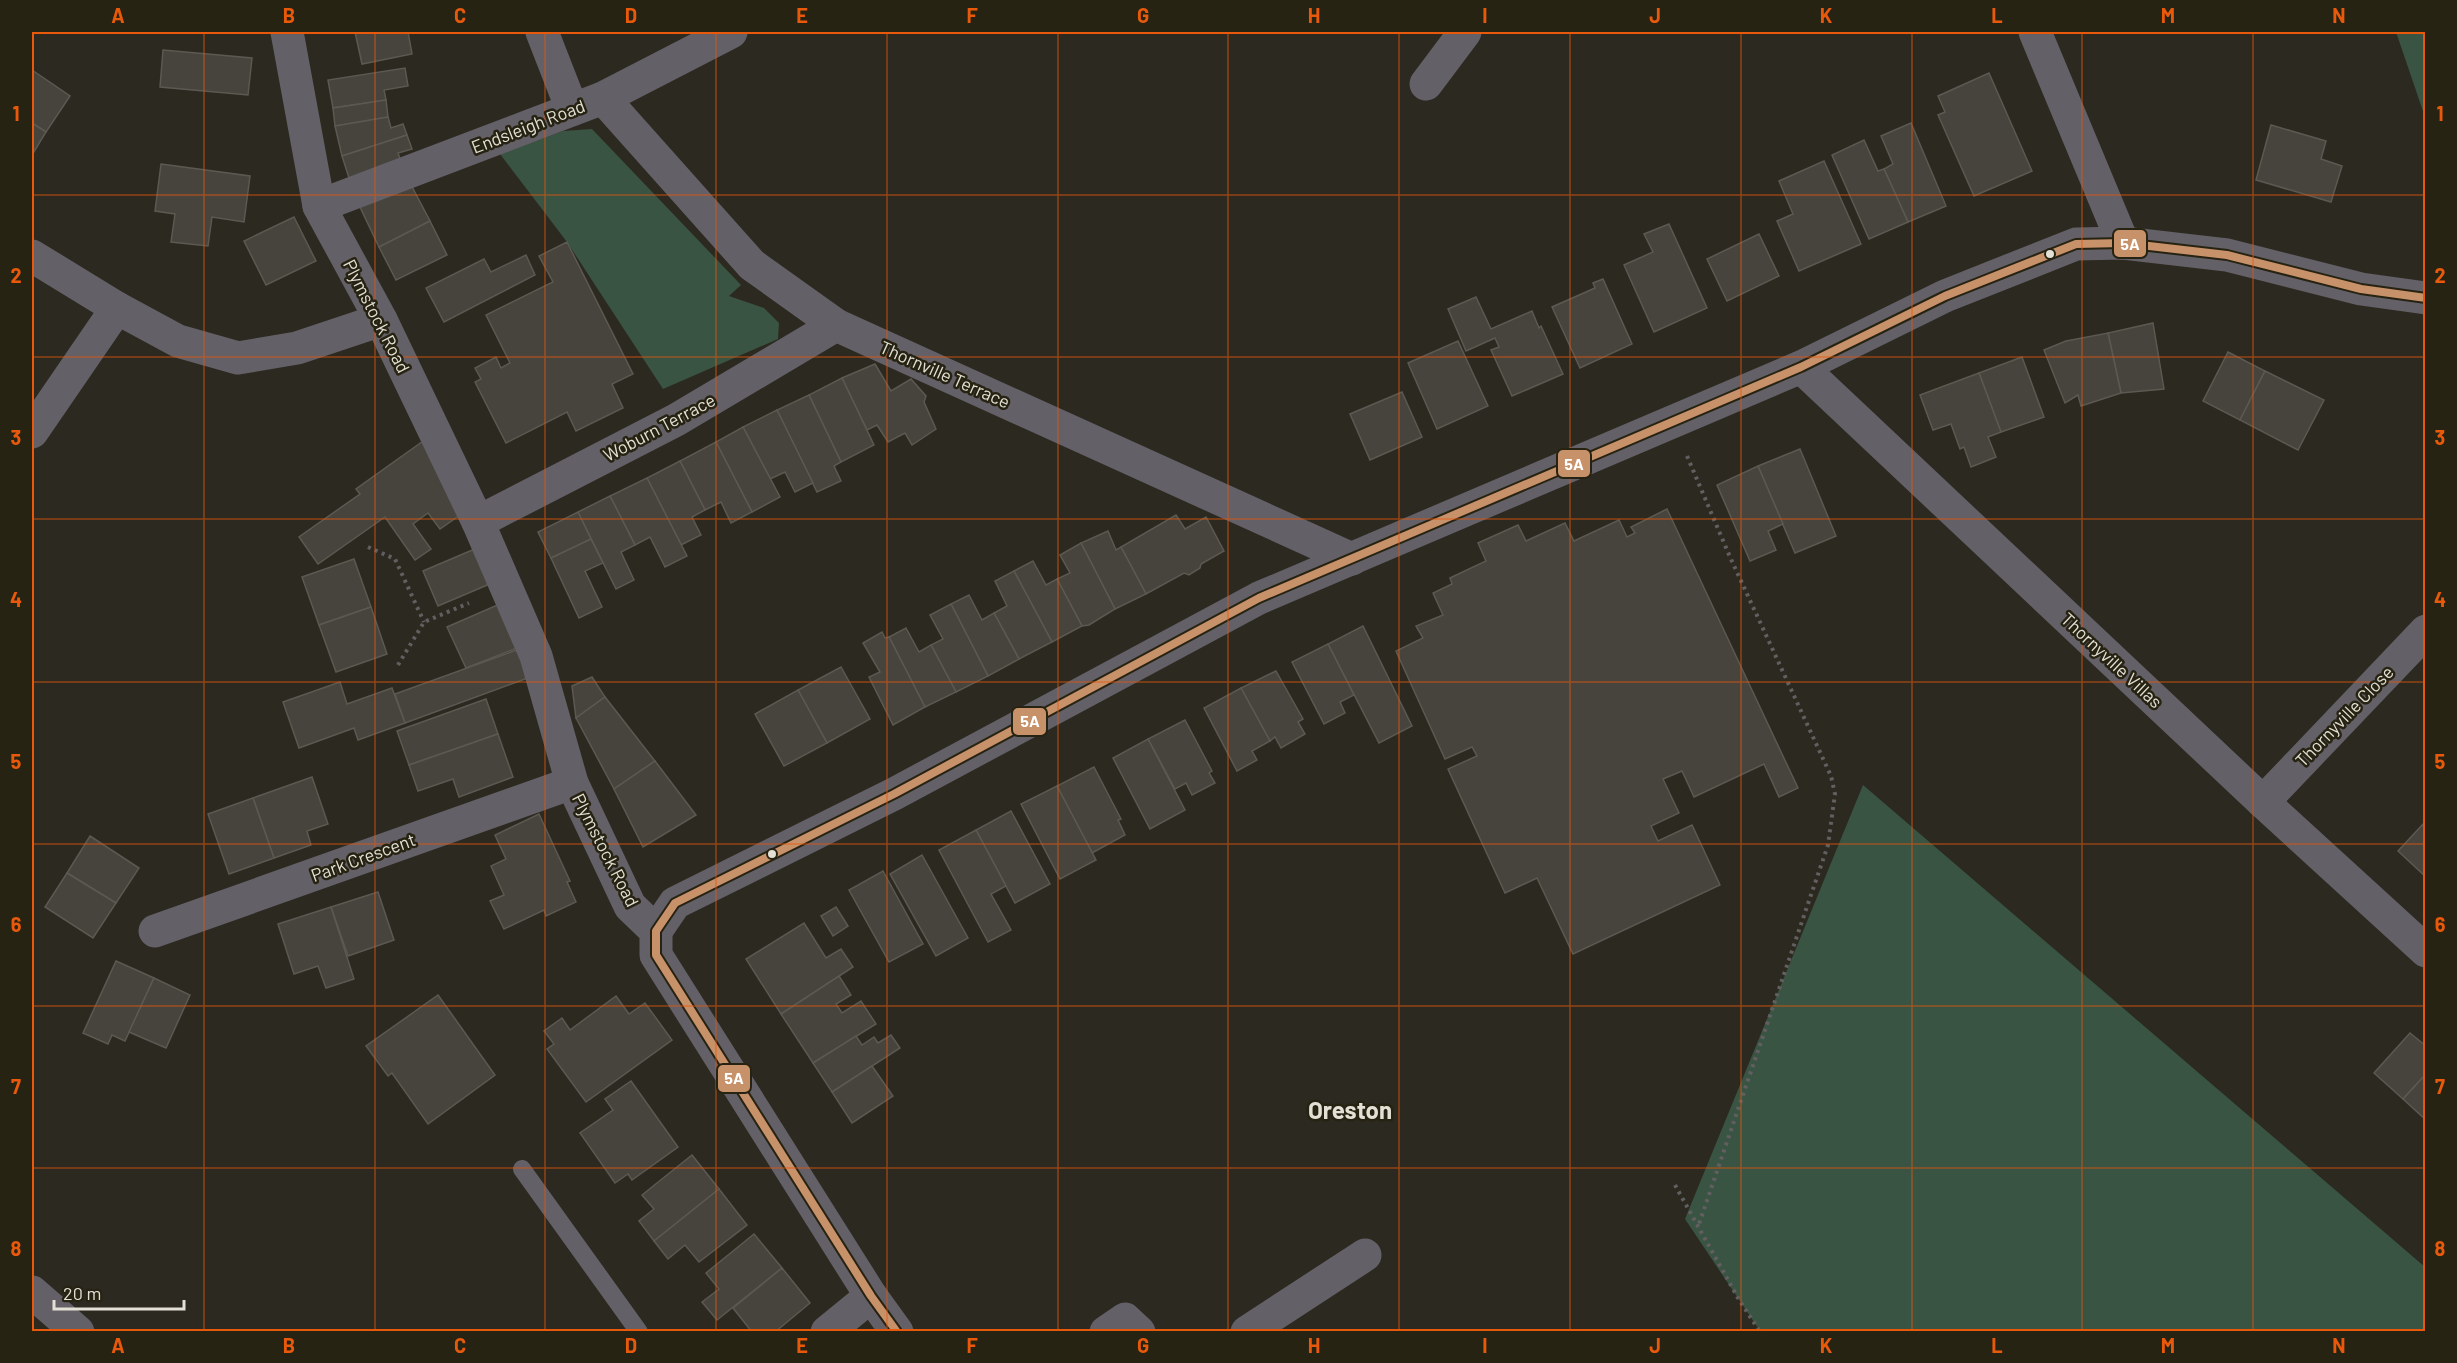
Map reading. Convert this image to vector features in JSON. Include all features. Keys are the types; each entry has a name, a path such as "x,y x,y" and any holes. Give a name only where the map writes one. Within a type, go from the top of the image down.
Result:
{"street":[{"name":"Plymstock Road","path":"287,32 319,206 381,320 478,522 536,656 572,783 630,906 656,931"},
{"path":"542,32 572,109"},
{"name":"Endsleigh Road","path":"319,206 603,98 731,32"},
{"path":"1426,84 1465,32"},
{"path":"2035,32 2123,243"},
{"name":"Thornville Terrace","path":"603,98 752,265 836,325 1352,559"},
{"path":"897,1332 871,1296 656,954 656,931 675,903 894,794 1259,598 1801,367 1946,296 2076,244 2123,243 2228,255 2361,289 2426,298"},
{"path":"32,256 117,308 178,341 238,358 297,348 381,320"},
{"path":"32,432 117,308"},
{"name":"Woburn Terrace","path":"478,522 676,420 836,325"},
{"name":"Thornyville Villas","path":"1801,367 2263,802 2426,951"},
{"name":"Thornyville Close","path":"2263,802 2426,631"},
{"name":"Park Crescent","path":"155,932 572,783"},
{"path":"1247,1332 1365,1255"},
{"path":"32,1292 78,1332"},
{"path":"827,1332 871,1296"},
{"path":"1106,1332 1125,1319 1139,1332"}],"lane":[{"path":"522,1168 639,1332"}],"path":[{"path":"1672,421 1730,557 1831,776 1835,794 1828,845 1698,1227"},
{"path":"368,547 395,559 424,622"},
{"path":"398,665 424,622 506,588"},
{"path":"1675,1185 1738,1298 1760,1332"}],"green space":[{"path":"2396,32 2425,32 2425,117"},
{"path":"592,129 741,285 729,296 764,308 779,323 778,339 663,389 567,242 500,154 563,131"},
{"path":"1863,785 2425,1267 2425,1331 1760,1331 1685,1219"}],"building":[{"path":"355,32 408,32 412,54 362,64"},
{"path":"163,50 252,58 248,95 160,87"},
{"path":"405,68 408,86 384,90 386,100 333,108 328,80"},
{"path":"32,70 70,96 46,132 32,123"},
{"path":"1989,73 2032,171 1974,196 1938,115 1945,112 1938,96"},
{"path":"386,100 388,117 335,126 333,108"},
{"path":"388,117 391,128 403,124 407,135 342,156 335,126"},
{"path":"32,123 46,132 32,155"},
{"path":"1911,123 1946,206 1908,222 1884,169 1893,164 1881,136"},
{"path":"2271,125 2326,141 2321,159 2342,166 2331,202 2256,180"},
{"path":"407,135 412,149 398,153 402,164 350,181 342,156"},
{"path":"1864,140 1878,171 1884,169 1908,222 1869,239 1832,155"},
{"path":"1824,161 1861,244 1799,271 1777,221 1793,214 1779,181"},
{"path":"161,164 250,176 244,222 212,217 208,246 171,242 175,214 155,211"},
{"path":"409,181 430,221 379,247 359,205"},
{"path":"294,217 316,261 266,285 244,241"},
{"path":"430,221 447,255 396,280 379,247"},
{"path":"1669,224 1707,308 1654,332 1624,265 1653,252 1644,234"},
{"path":"1759,234 1779,276 1727,301 1707,259"},
{"path":"567,242 633,374 612,384 623,408 576,431 567,412 506,443 475,382 481,379 475,368 496,357 501,368 510,363 486,315 553,282 539,256"},
{"path":"526,255 535,275 444,322 426,288 484,259 491,272"},
{"path":"1603,279 1632,344 1580,368 1552,307 1595,288 1593,283"},
{"path":"1476,297 1491,329 1532,311 1563,374 1512,396 1491,350 1499,347 1495,338 1466,351 1448,309"},
{"path":"2153,323 2164,389 2121,393 2108,333"},
{"path":"2108,333 2121,393 2081,406 2078,395 2065,403 2044,350 2066,341"},
{"path":"1458,341 1488,406 1437,429 1408,363"},
{"path":"2228,352 2265,371 2240,420 2203,401"},
{"path":"2022,357 2044,417 2001,432 1979,373"},
{"path":"875,364 891,391 911,379 926,396 924,402 936,429 912,445 905,433 888,442 877,425 867,430 842,378"},
{"path":"2265,371 2324,400 2298,450 2240,420"},
{"path":"1979,373 2001,432 1988,437 1996,457 1971,467 1964,447 1960,449 1951,424 1933,430 1920,395"},
{"path":"842,378 874,445 841,462 809,395"},
{"path":"1402,392 1422,437 1370,460 1350,414"},
{"path":"809,395 841,462 834,466 841,481 817,492 777,410"},
{"path":"777,410 813,483 795,492 785,472 770,479 743,427"},
{"path":"743,427 780,497 752,512 716,442"},
{"path":"426,439 470,508 440,529 428,513 413,524 431,549 415,560 385,517 318,564 299,537 360,494 356,489"},
{"path":"716,442 752,512 731,523 721,502 705,510 680,461"},
{"path":"1800,449 1836,536 1795,553 1758,466"},
{"path":"680,461 705,510 692,517 701,535 681,545 647,478"},
{"path":"1758,466 1783,524 1768,531 1776,550 1750,561 1717,485"},
{"path":"647,478 687,556 665,567 650,537 635,545 610,496"},
{"path":"610,496 635,545 621,552 634,580 616,589 578,512"},
{"path":"1667,509 1798,788 1779,797 1764,764 1694,797 1682,771 1663,779 1679,813 1651,826 1658,841 1692,825 1720,885 1573,954 1537,878 1505,893 1448,769 1477,756 1472,747 1445,759 1396,651 1423,638 1416,626 1443,615 1433,593 1452,584 1450,578 1486,561 1478,543 1518,525 1526,541 1565,523 1574,541 1619,520 1627,537 1635,533 1631,527"},
{"path":"578,512 591,539 551,558 538,532"},
{"path":"1176,515 1185,529 1206,517 1224,551 1201,564 1200,568 1189,575 1184,573 1146,594 1121,547"},
{"path":"1108,531 1116,550 1121,547 1146,594 1115,609 1081,543"},
{"path":"591,539 603,563 585,571 602,607 579,618 551,558"},
{"path":"1081,543 1115,609 1089,625 1082,626 1057,579 1070,573 1060,555"},
{"path":"484,545 499,580 438,606 423,571"},
{"path":"354,559 371,607 319,625 302,577"},
{"path":"1033,561 1046,585 1057,579 1082,626 1052,642 1014,571"},
{"path":"1014,571 1052,642 1019,659 994,613 1007,606 995,581"},
{"path":"969,595 982,620 994,613 1019,659 988,676 951,604"},
{"path":"509,600 527,644 466,668 447,627"},
{"path":"951,604 988,676 956,692 931,645 943,639 930,615"},
{"path":"371,607 387,654 336,672 319,625"},
{"path":"1363,626 1412,726 1379,743 1328,644"},
{"path":"906,628 919,652 931,645 956,692 925,707 889,637"},
{"path":"882,632 885,638 889,637 925,707 893,725 869,677 880,672 863,643"},
{"path":"1328,644 1354,695 1340,702 1345,713 1324,724 1292,662"},
{"path":"525,647 536,675 405,723 395,694"},
{"path":"841,667 870,719 827,743 798,690"},
{"path":"1276,671 1303,719 1298,722 1305,734 1281,748 1275,737 1270,741 1241,688"},
{"path":"592,677 605,697 576,718 572,686"},
{"path":"340,682 347,704 392,688 405,723 358,740 354,728 299,748 283,702"},
{"path":"1241,688 1270,741 1252,751 1257,760 1237,771 1204,708"},
{"path":"798,690 827,743 784,766 755,714"},
{"path":"605,697 655,761 614,789 576,718"},
{"path":"486,699 498,734 409,765 397,731"},
{"path":"1185,720 1212,771 1209,773 1215,783 1192,795 1186,783 1175,789 1148,739"},
{"path":"498,734 513,777 459,797 453,779 418,791 409,765"},
{"path":"1148,739 1185,810 1150,829 1113,758"},
{"path":"655,761 696,815 643,847 614,789"},
{"path":"1094,767 1121,819 1118,820 1125,835 1092,853 1057,786"},
{"path":"312,777 328,824 307,831 311,845 274,858 253,798"},
{"path":"1057,786 1096,860 1060,879 1021,804"},
{"path":"253,798 274,858 229,874 208,814"},
{"path":"1011,811 1050,884 1015,903 976,830"},
{"path":"539,814 570,881 567,882 576,902 546,916 544,910 504,929 490,901 504,895 491,866 506,859 495,835"},
{"path":"2426,821 2426,877 2398,851"},
{"path":"976,830 1006,886 991,894 1011,930 988,942 939,850"},
{"path":"90,836 139,868 116,903 67,873"},
{"path":"922,855 968,938 936,956 890,874"},
{"path":"883,871 923,944 889,962 849,890"},
{"path":"67,873 116,903 93,938 45,907"},
{"path":"378,892 394,940 348,956 331,907"},
{"path":"331,907 354,979 326,988 318,966 294,974 278,924"},
{"path":"836,907 848,926 833,936 821,916"},
{"path":"804,923 826,958 841,949 853,967 781,1014 746,959"},
{"path":"116,961 154,978 125,1041 112,1035 108,1044 83,1033"},
{"path":"839,976 851,995 836,1004 842,1013 861,1001 876,1024 813,1063 781,1014"},
{"path":"154,978 190,995 166,1048 129,1032"},
{"path":"438,995 495,1075 428,1124 392,1073 388,1076 366,1046"},
{"path":"616,996 629,1014 645,1003 672,1040 586,1102 547,1049 554,1044 544,1031 562,1018 570,1030"},
{"path":"2410,1033 2426,1046 2426,1074 2403,1099 2374,1073"},
{"path":"891,1035 900,1048 832,1092 813,1063 856,1036 862,1045 874,1037 878,1043"},
{"path":"872,1066 893,1096 852,1123 832,1092"},
{"path":"2426,1074 2426,1120 2403,1099"},
{"path":"631,1081 678,1147 632,1180 628,1174 615,1183 580,1133 613,1110 605,1099"},
{"path":"692,1155 719,1189 654,1241 639,1221 654,1209 642,1195"},
{"path":"719,1189 747,1225 699,1262 685,1245 668,1259 654,1241"},
{"path":"754,1234 782,1268 717,1320 702,1302 719,1289 706,1273"},
{"path":"782,1268 810,1303 775,1332 752,1332 733,1308"}],"transit line":[{"name":"5A","path":"897,1332 871,1296 656,955 656,931 675,903 894,794 1259,598 1801,367 1945,296 2076,244 2123,243 2227,255 2361,289 2426,298"}],"district":[{"name":"Oreston","path":"1350,1109"}]}
